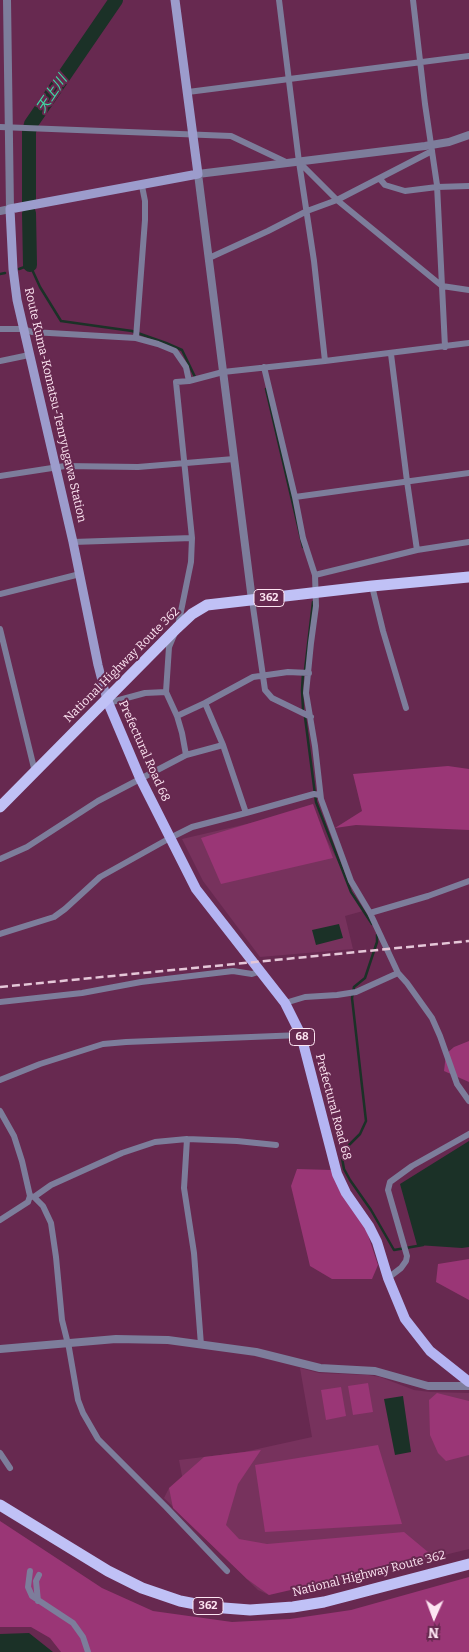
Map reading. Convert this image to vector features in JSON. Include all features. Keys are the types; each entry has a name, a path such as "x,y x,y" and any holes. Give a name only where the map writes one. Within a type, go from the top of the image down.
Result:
{"highway":[{"name":"National Highway Route 362","path":"0,807 108,701 177,628 192,614 208,605 469,577"},
{"name":"National Highway Route 362","path":"0,1505 108,1571 135,1585 180,1601 211,1607 250,1610 301,1606 469,1564"}],"main road":[{"path":"10,209 142,186 198,174 175,0"},
{"name":"Route Kuma-Komatsu-Tenryugawa Station","path":"10,209 13,269 17,300 108,701"},
{"name":"Prefectural Road 68","path":"108,701 140,778 196,889 285,1003 301,1035 337,1174 346,1193 369,1226 377,1242 388,1278 405,1319 430,1351 469,1382"}],"street":[{"path":"0,211 10,209 4,127 7,0"},
{"path":"278,0 326,361"},
{"path":"413,0 437,187 445,347"},
{"path":"188,92 469,56"},
{"path":"4,127 232,136 290,163"},
{"path":"208,258 380,179 432,148 469,135"},
{"path":"311,717 268,695 262,675 198,174 432,148"},
{"path":"299,162 337,200 442,286 469,290"},
{"path":"380,179 385,185 405,190 469,186"},
{"path":"136,338 146,220 146,201 142,186"},
{"path":"0,329 24,329 32,332 136,338 158,344 175,351 186,367 190,381"},
{"path":"186,754 182,733 166,692 169,647 177,628 191,562 192,538 176,382 190,381 223,372 391,354 469,343"},
{"path":"391,354 417,550"},
{"path":"0,361 29,355"},
{"path":"264,367 303,538 315,575 316,592 306,693 311,717 318,794 351,881 370,913 398,973 432,1018 457,1084 469,1101"},
{"path":"0,476 65,466 138,467 234,458"},
{"path":"295,497 469,473"},
{"path":"73,542 192,538"},
{"path":"315,575 417,550 469,542"},
{"path":"0,594 80,574"},
{"path":"372,586 406,708"},
{"path":"0,629 35,772"},
{"path":"176,716 205,703 253,677 288,672 309,673"},
{"path":"108,701 145,693 166,692"},
{"path":"205,703 223,745 246,813"},
{"path":"0,859 27,847 82,811 186,754 223,745"},
{"path":"0,934 54,917 100,876 192,827 318,794"},
{"path":"370,913 428,896 469,881"},
{"path":"0,1002 82,993 142,982 224,972 239,971 252,974 260,971"},
{"path":"285,1003 305,996 356,992 398,973"},
{"path":"0,1080 40,1064 103,1044 301,1035"},
{"path":"0,1111 14,1136 32,1197 43,1206 51,1223 62,1320 82,1413 98,1439 227,1571"},
{"path":"388,1278 401,1268 406,1261 404,1243 388,1190 390,1182 412,1166 469,1134"},
{"path":"187,1138 184,1188 194,1253 201,1344"},
{"path":"0,1220 51,1185 122,1153 156,1142 187,1138 276,1145"},
{"path":"0,1349 68,1342 141,1338 201,1344 275,1356 320,1368 376,1371 428,1386 469,1386"},
{"path":"0,1453 10,1468"},
{"path":"30,1571 29,1592 38,1601 78,1628 88,1652"},
{"path":"38,1575 36,1585 38,1601"}],"shaded area":[{"path":"448,766 469,769 469,830 356,825 335,828 362,811 353,774"},
{"path":"313,804 333,858 221,884 201,838"},
{"path":"311,809 363,911 345,916 353,949 260,957 203,881 182,839"},
{"path":"339,924 343,938 316,945 312,930"},
{"path":"469,1041 469,1082 444,1071 446,1054 454,1047"},
{"path":"469,1141 469,1247 417,1245 400,1184"},
{"path":"297,1169 332,1170 362,1217 378,1265 372,1279 332,1279 310,1266 291,1186"},
{"path":"469,1259 469,1300 436,1282 438,1264"},
{"path":"300,1368 319,1373 380,1377 414,1390 469,1393 469,1549 305,1589 284,1590 269,1595 258,1590 164,1498 169,1488 180,1486 183,1481 179,1460 244,1452 312,1437"},
{"path":"368,1383 373,1412 353,1415 348,1386"},
{"path":"341,1387 346,1416 326,1420 321,1390"},
{"path":"437,1393 469,1401 469,1455 446,1461 438,1453 430,1435 429,1400"},
{"path":"403,1396 411,1452 395,1455 384,1399"},
{"path":"378,1445 402,1524 265,1532 255,1465"},
{"path":"261,1450 238,1484 226,1525 239,1539 267,1544 404,1532 434,1557 269,1595 247,1579 173,1508 169,1488 204,1457"},
{"path":"0,1521 102,1588 153,1611 232,1622 290,1619 351,1610 469,1577 469,1652 61,1652 50,1638 31,1627 0,1627"},
{"path":"29,1633 53,1652 0,1652 0,1634"}],"waterway":[{"name":"天上川","path":"29,202 29,132 31,124 116,0"},
{"name":"天上川","path":"29,213 30,265"},
{"path":"19,269 30,265 40,287 61,321 132,331 166,343 182,350 196,379"},
{"path":"0,274 5,273"},
{"path":"266,389 303,547"},
{"path":"305,670 313,602"},
{"path":"303,673 303,709"},
{"path":"305,717 316,802 351,892 372,924"},
{"path":"377,935 377,942 365,978 354,987 352,998 366,1121 360,1134 342,1152 342,1158 344,1169 350,1180 371,1210 394,1250 423,1245"}],"railway":[{"path":"0,987 469,941"}]}
